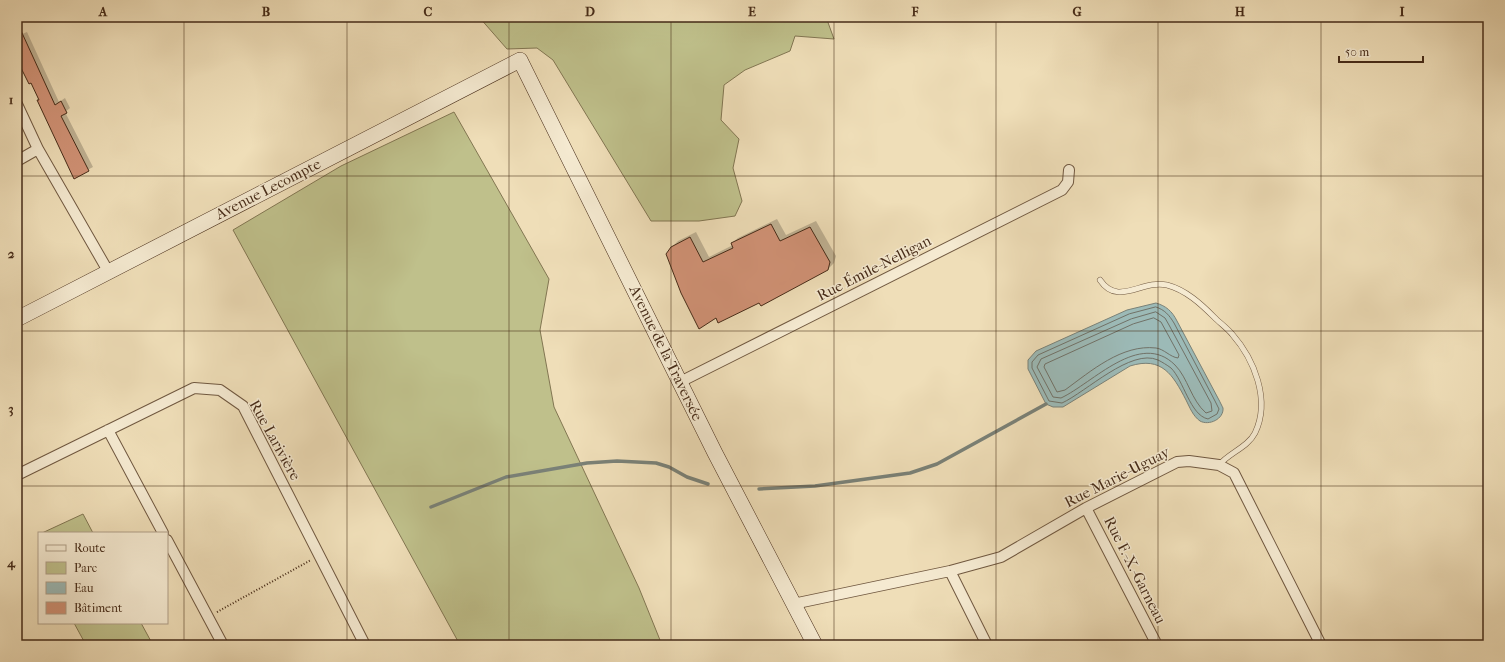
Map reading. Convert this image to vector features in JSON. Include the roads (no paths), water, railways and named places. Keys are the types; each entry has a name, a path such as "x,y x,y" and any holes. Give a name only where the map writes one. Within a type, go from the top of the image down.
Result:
{"street":[{"name":"Avenue Lecompte","path":"17,319 520,60"},
{"name":"Avenue de la Traversée","path":"520,60 680,382 815,645"},
{"path":"17,104 38,149 108,272"},
{"path":"17,161 38,149"},
{"name":"Rue Émile-Nelligan","path":"680,382 1062,190 1068,182 1069,170"},
{"name":"Rue Larivière","path":"17,475 194,388 220,390 243,406 365,645"},
{"path":"108,430 163,532"},
{"name":"Rue Marie-Uguay","path":"793,604 950,571 1001,557 1086,508 1177,462 1189,461 1219,465 1234,473 1321,645"},
{"name":"Rue F.-X.-Garneau","path":"1086,508 1158,645"},
{"path":"168,542 223,645"},
{"path":"950,571 987,645"}],"lane":[{"path":"1100,280 1109,290 1117,292 1160,284 1181,291 1203,306 1232,333 1258,381 1260,391 1260,415 1254,434 1243,446 1229,454 1219,465"}],"water":[{"path":"1156,303 1168,309 1177,321 1223,408 1223,412 1219,418 1208,423 1200,421 1194,414 1171,376 1158,366 1150,364 1130,366 1063,407 1053,407 1046,404 1028,369 1028,360 1036,351 1127,310"}],"waterway":[{"path":"759,489 815,486 910,473 937,464 1046,404"},
{"path":"431,507 506,477 587,463 617,461 656,463 669,467 687,477 708,484"}]}
